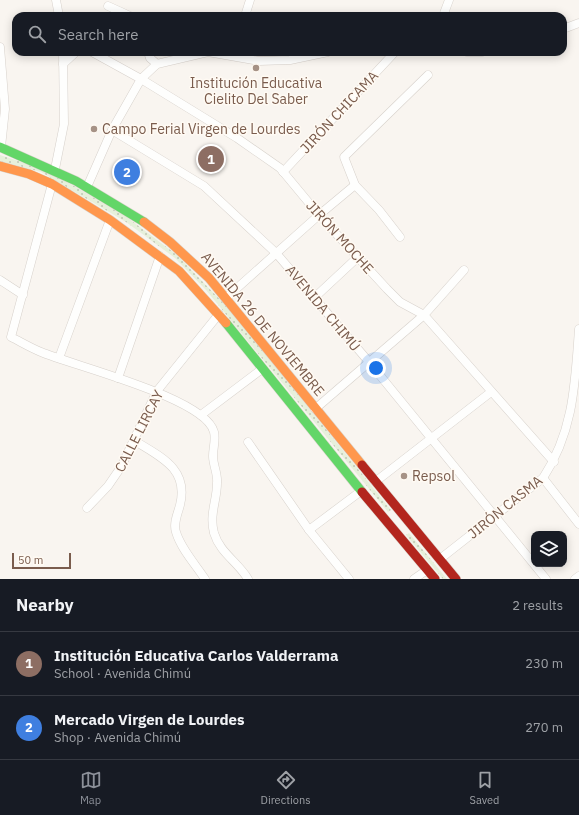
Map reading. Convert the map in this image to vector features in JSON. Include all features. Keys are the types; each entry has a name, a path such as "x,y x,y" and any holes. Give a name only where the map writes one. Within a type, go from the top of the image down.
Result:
{"main road":[{"name":"AVENIDA 26 DE NOVIEMBRE","path":"0,147 55,170 120,206 160,234 191,259 226,298 375,482 456,579"},
{"name":"AVENIDA 26 DE NOVIEMBRE","path":"0,166 29,174 52,184 110,220 160,256 196,287 361,491 435,579"},
{"path":"394,530 406,519"}],"street":[{"path":"56,0 58,12"},
{"path":"246,12 250,0"},
{"path":"444,12 449,0"},
{"path":"108,6 121,12"},
{"path":"567,28 579,23"},
{"path":"0,46 5,109 0,147"},
{"path":"55,170 64,124 63,56"},
{"path":"64,64 72,56"},
{"name":"JIRÓN MOCHE","path":"99,56 141,79 237,138 283,172 319,215 387,289 400,302 424,315 554,462"},
{"path":"149,56 157,64"},
{"path":"87,187 112,130 141,79 157,64 191,56"},
{"path":"238,56 259,61 290,60 309,56"},
{"name":"JIRÓN CHICAMA","path":"283,172 391,56"},
{"path":"400,237 380,210 355,185 344,157 428,75"},
{"name":"AVENIDA CHIMÚ","path":"112,130 204,186 276,253 369,362 546,579"},
{"path":"52,184 11,337 59,358 157,391 201,415 210,424 214,437 213,457 217,482 212,507 214,533 223,550 244,572 248,579"},
{"path":"226,298 355,185"},
{"path":"59,358 110,220"},
{"path":"118,378 160,256"},
{"path":"314,298 358,257"},
{"path":"315,408 424,315 464,270"},
{"path":"0,280 23,295"},
{"name":"CALLE LIRCAY","path":"87,508 108,486 121,467 135,441 157,391 219,314"},
{"name":"JIRÓN CASMA","path":"440,558 543,478 554,462 576,400 579,329"},
{"path":"201,415 262,369"},
{"path":"375,482 492,392"},
{"path":"135,441 164,459 178,474 183,492 176,520 176,531 180,540 205,579"},
{"path":"248,442 309,530 349,579"},
{"path":"543,478 579,524"},
{"path":"309,530 361,491"},
{"path":"414,579 427,570"},
{"path":"575,579 579,576"}],"green space":[{"path":"0,155 40,168 74,186 128,218 177,255 229,309 391,510 388,512 206,290 175,258 126,222 41,172 0,161"},
{"path":"409,533 447,579 443,579 406,535"}],"traffic: fast":[{"path":"0,147 76,181 144,222"},
{"path":"226,323 362,492"}],"traffic: slow":[{"path":"0,166 29,174 52,184 110,220 179,271 226,323"},
{"path":"144,222 170,242 209,278 362,465"}],"traffic: jam":[{"path":"362,465 456,579"},
{"path":"362,492 435,579"}],"place":[{"name":"Institución Educativa Cielito Del Saber","path":"256,68"},
{"name":"Campo Ferial Virgen de Lourdes","path":"94,129"},
{"name":"Institución Educativa Carlos Valderrama","path":"211,159"},
{"name":"Mercado Virgen de Lourdes","path":"127,172"},
{"name":"Repsol","path":"404,476"}]}
